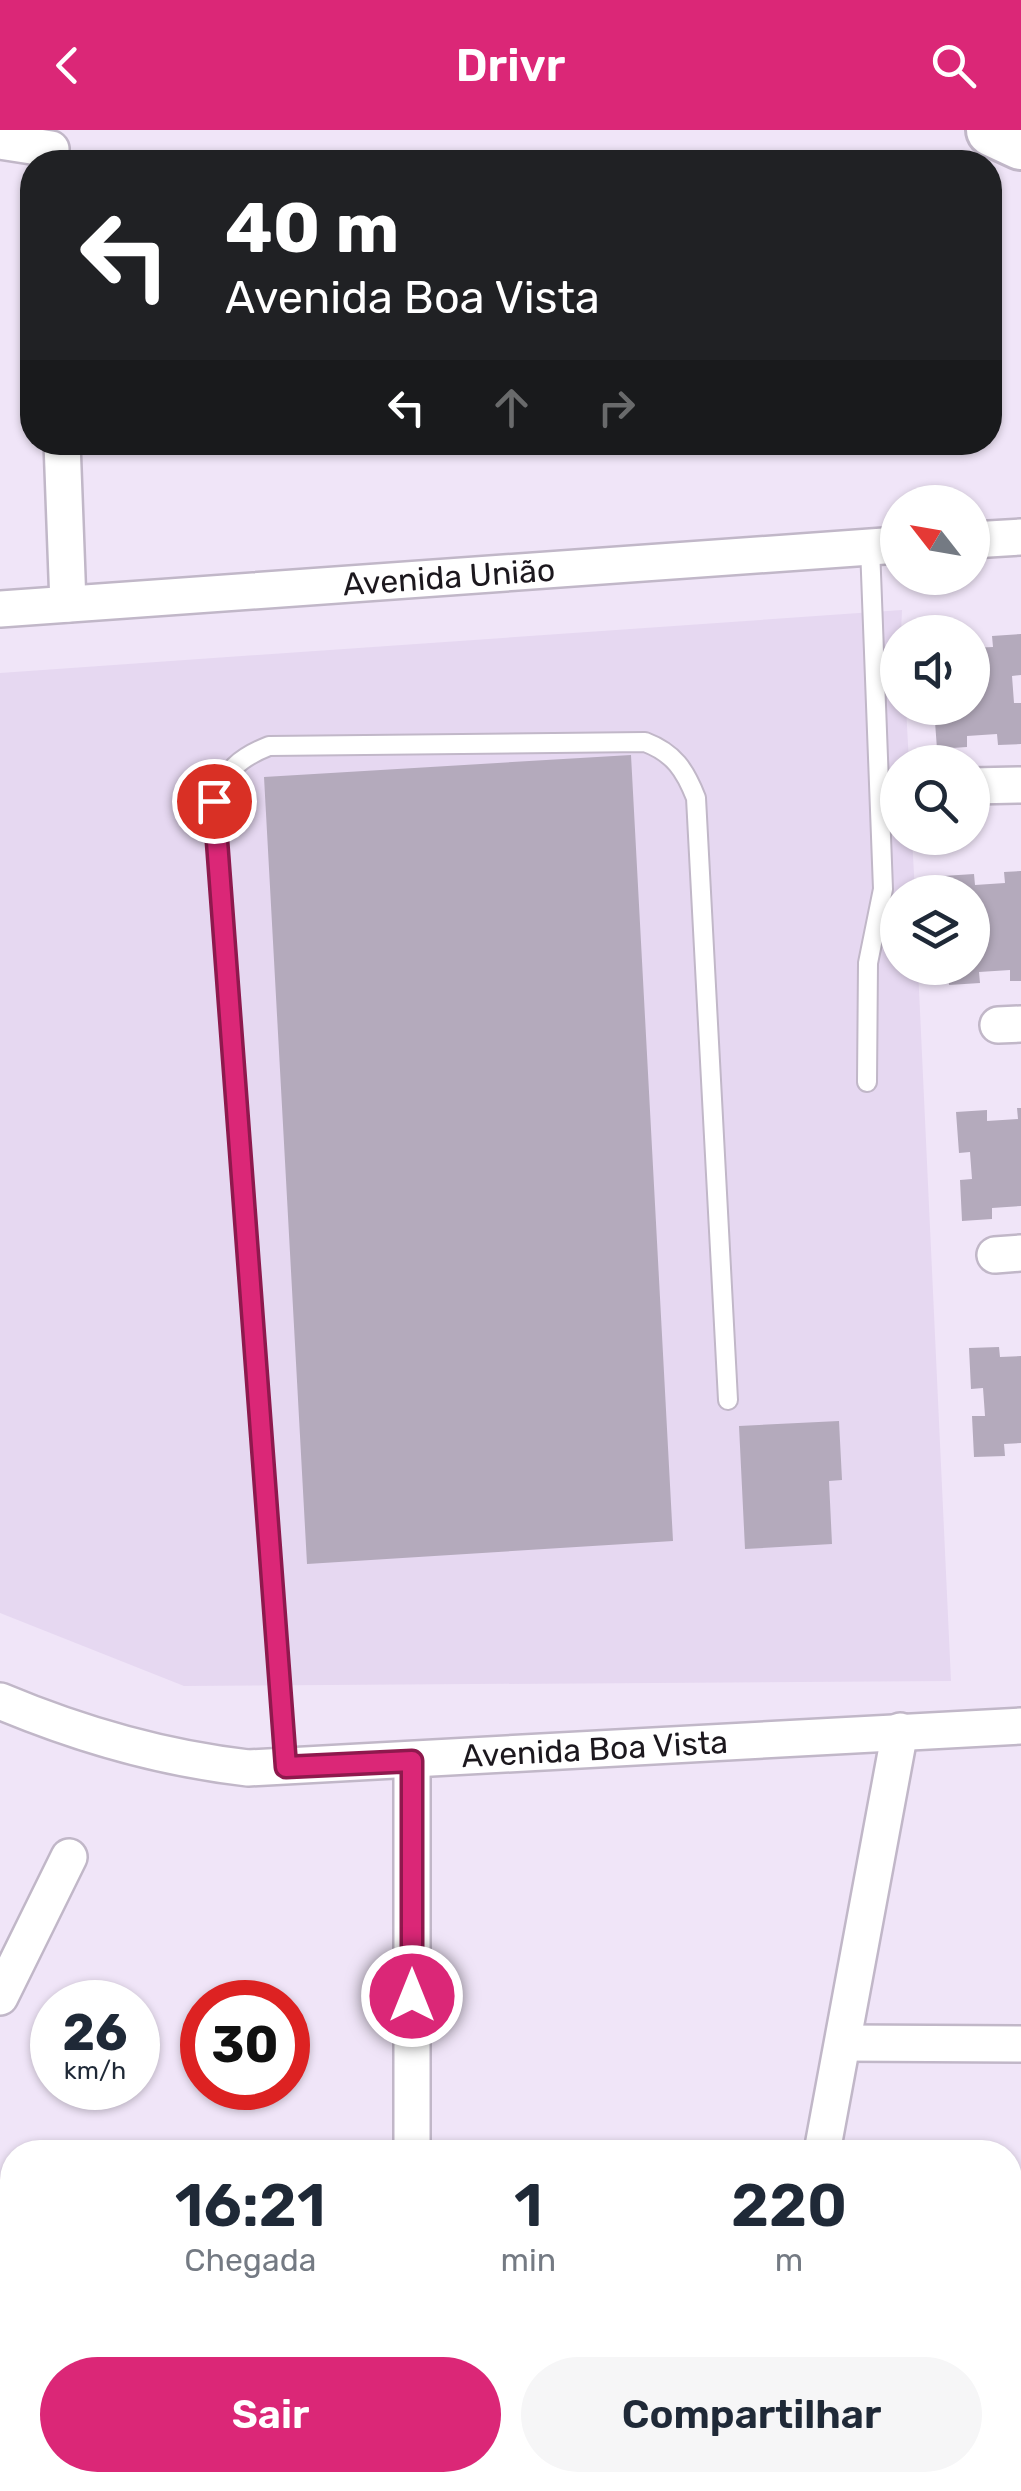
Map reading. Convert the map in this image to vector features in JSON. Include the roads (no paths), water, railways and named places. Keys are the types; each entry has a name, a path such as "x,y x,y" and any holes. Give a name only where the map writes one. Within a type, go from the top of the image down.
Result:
{"street":[{"path":"0,140 54,147"},
{"path":"62,455 68,604"},
{"path":"990,539 1021,536"},
{"name":"Avenida União","path":"0,609 880,546"},
{"path":"990,786 1021,785"},
{"name":"Avenida Boa Vista","path":"0,1701 101,1739 184,1761 286,1767 1021,1726"},
{"path":"824,2140 900,1731"},
{"path":"412,1761 412,2140"},
{"path":"0,1997 68,1857"},
{"path":"843,2043 1021,2044"}],"lane":[{"path":"867,1082 868,963 883,889 884,595"},
{"path":"286,1767 214,801 223,777 242,757 269,746 645,742 666,750 686,772 696,798 728,1400"}]}
